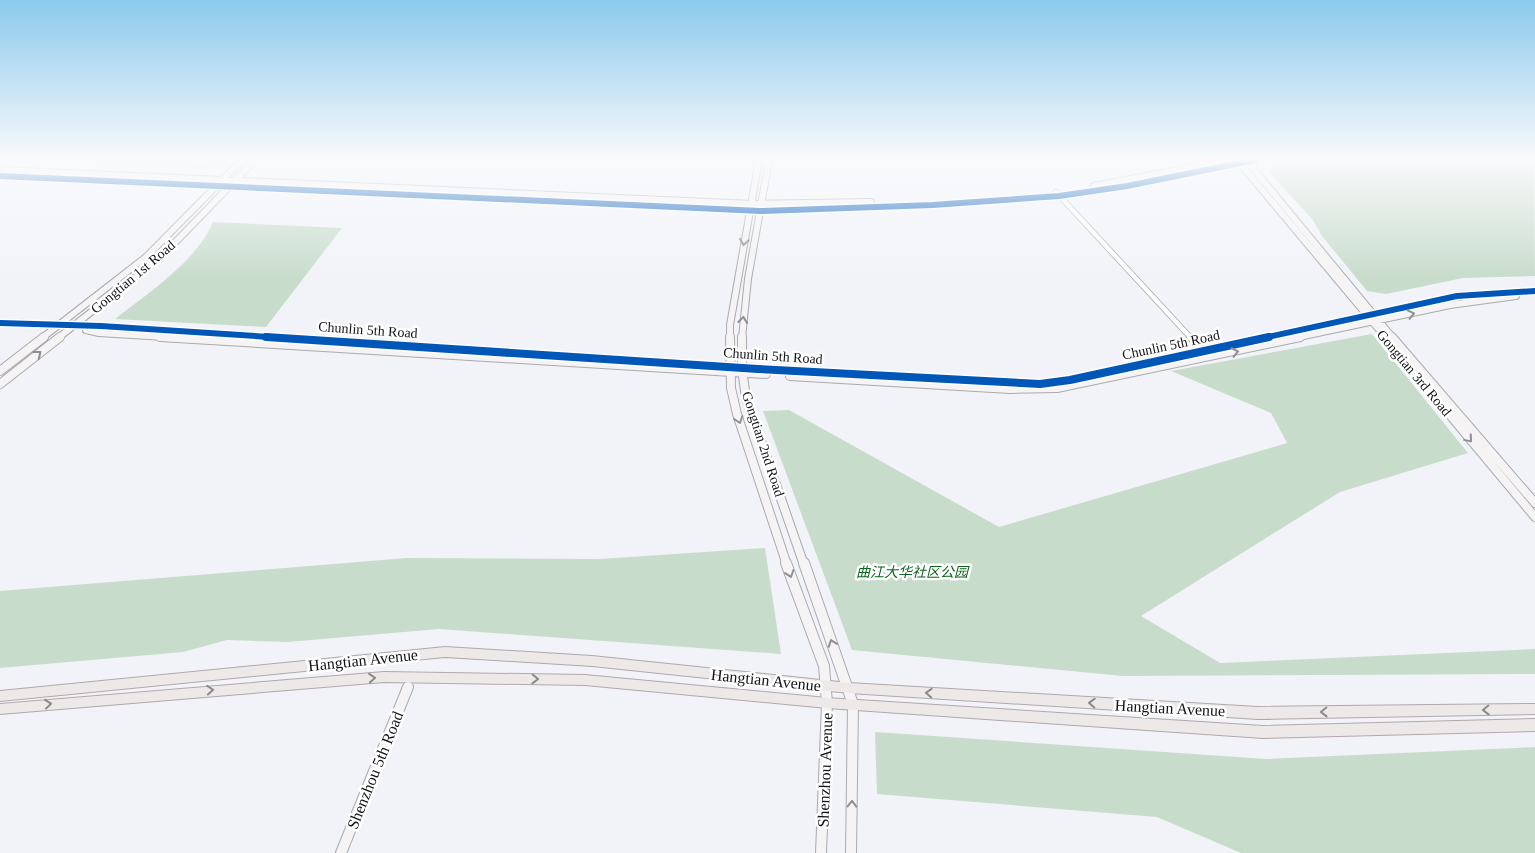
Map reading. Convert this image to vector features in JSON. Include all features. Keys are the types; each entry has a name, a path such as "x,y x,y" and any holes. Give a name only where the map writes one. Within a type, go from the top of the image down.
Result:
{"main road":[{"name":"Hangtian Avenue","path":"0,696 445,652 592,661 850,688 1258,713 1535,709"},
{"name":"Hangtian Avenue","path":"0,709 384,676 585,680 827,703 1263,732 1535,726"}],"street":[{"name":"Gongtian 1st Road","path":"0,371 146,257 202,200"},
{"name":"Gongtian 1st Road","path":"0,384 160,258 216,200"},
{"path":"547,200 751,208 932,205 991,200"},
{"path":"600,200 751,208"},
{"name":"Gongtian 2nd Road","path":"752,200 730,325 731,388 737,414 809,629 824,666 827,686"},
{"name":"Gongtian 2nd Road","path":"763,200 742,320 742,370 746,398 850,688"},
{"path":"1063,200 1208,358"},
{"name":"Gongtian 3rd Road","path":"1276,200 1368,314 1535,503"},
{"name":"Chunlin 5th Road","path":"742,370 1040,384 1070,380 1457,296 1535,292"},
{"name":"Chunlin 5th Road","path":"0,323 72,327 99,333 730,369 1036,390 1081,384 1208,358 1450,305 1535,292"},
{"name":"Gongtian 3rd Road","path":"1375,322 1535,518"},
{"name":"Shenzhou Avenue","path":"822,853 827,686"},
{"name":"Shenzhou 5th Road","path":"341,853 408,687"},
{"name":"Shenzhou Avenue","path":"850,688 854,704 851,853"}],"green space":[{"path":"1294,200 1534,200 1535,276 1463,278 1386,294 1367,291 1322,236 1313,220"},
{"path":"213,222 342,228 266,327 115,319 184,263 206,236"},
{"name":"曲江大华社区公园","path":"1372,334 1468,453 1340,492 1141,616 1220,663 1535,649 1535,674 1123,676 852,650 763,411 789,410 999,527 1287,443 1271,413 1171,371"},
{"path":"765,548 781,654 439,629 288,642 227,640 183,652 0,668 0,591 407,558 600,559"},
{"path":"875,732 1266,759 1535,747 1535,853 1241,853 1157,817 877,794"}],"cycle path":[{"path":"518,200 761,211 932,205 1005,200"},
{"path":"0,323 101,326 758,369 1040,384 1070,380 1457,296 1535,291"}]}
